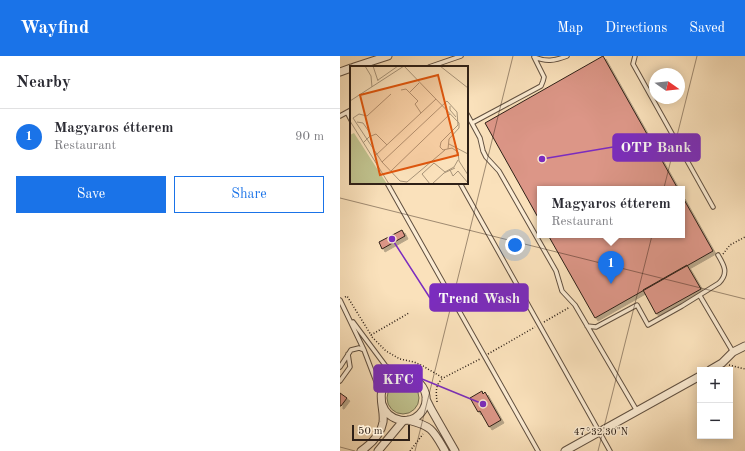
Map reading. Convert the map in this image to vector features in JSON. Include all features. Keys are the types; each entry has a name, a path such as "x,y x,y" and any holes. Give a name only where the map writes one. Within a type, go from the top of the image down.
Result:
{"street":[{"path":"357,66 388,56"},
{"path":"340,72 350,68"},
{"path":"715,367 722,363 733,352 745,346"},
{"path":"361,451 371,443 380,432 383,420 381,395 384,386 390,380 398,376 407,376 414,378 421,384 431,409 455,451"},
{"path":"565,451 697,378"},
{"path":"378,451 405,420 416,417 421,412 425,405 426,398"},
{"path":"382,404 384,410 394,419 420,423 429,427 434,432 445,451"}],"lane":[{"path":"440,65 461,56"},
{"path":"533,56 541,60 551,61 567,56"},
{"path":"472,123 540,86 544,80 544,77 533,56"},
{"path":"635,56 633,64 713,207"},
{"path":"340,116 350,110"},
{"path":"347,112 350,118"},
{"path":"468,116 480,138 486,157 499,171 537,238"},
{"path":"388,184 538,451"},
{"path":"461,184 610,451"},
{"path":"537,238 556,271 562,291 575,305 637,411"},
{"path":"587,326 596,327 637,305 648,325 700,296 723,280 725,270 718,255"},
{"path":"700,296 733,352"},
{"path":"342,299 346,313 364,350 381,395"},
{"path":"346,313 388,368 398,374 407,376"},
{"path":"340,367 351,350 359,348 364,350"},
{"path":"340,382 350,367 348,354"}],"path":[{"path":"721,259 724,252 730,245 745,237"},
{"path":"342,299 347,296 371,335 386,351 400,359 423,366 443,378"},
{"path":"437,407 436,388 443,378 575,305"},
{"path":"371,335 409,313"},
{"path":"722,363 745,368"},
{"path":"410,451 429,427"}],"green space":[{"path":"406,382 412,384 417,389 419,398 417,407 412,412 400,414 394,412 389,407 387,395 389,389 394,384"}],"building":[{"path":"603,56 676,186 537,186 537,216 485,123"},
{"path":"685,201 713,251 595,318 550,238 685,238"},
{"path":"402,230 405,236 382,249 379,242"},
{"path":"687,265 701,289 656,314 643,290"},
{"path":"482,391 483,394 485,392 501,420 489,427 480,411 478,412 470,398"},
{"path":"340,393 347,398 341,406 340,406"}],"place":[{"name":"OTP Bank","path":"542,159"},
{"name":"Trend Wash","path":"392,239"},
{"name":"Magyaros étterem","path":"611,284"},
{"name":"KFC","path":"483,404"}]}
